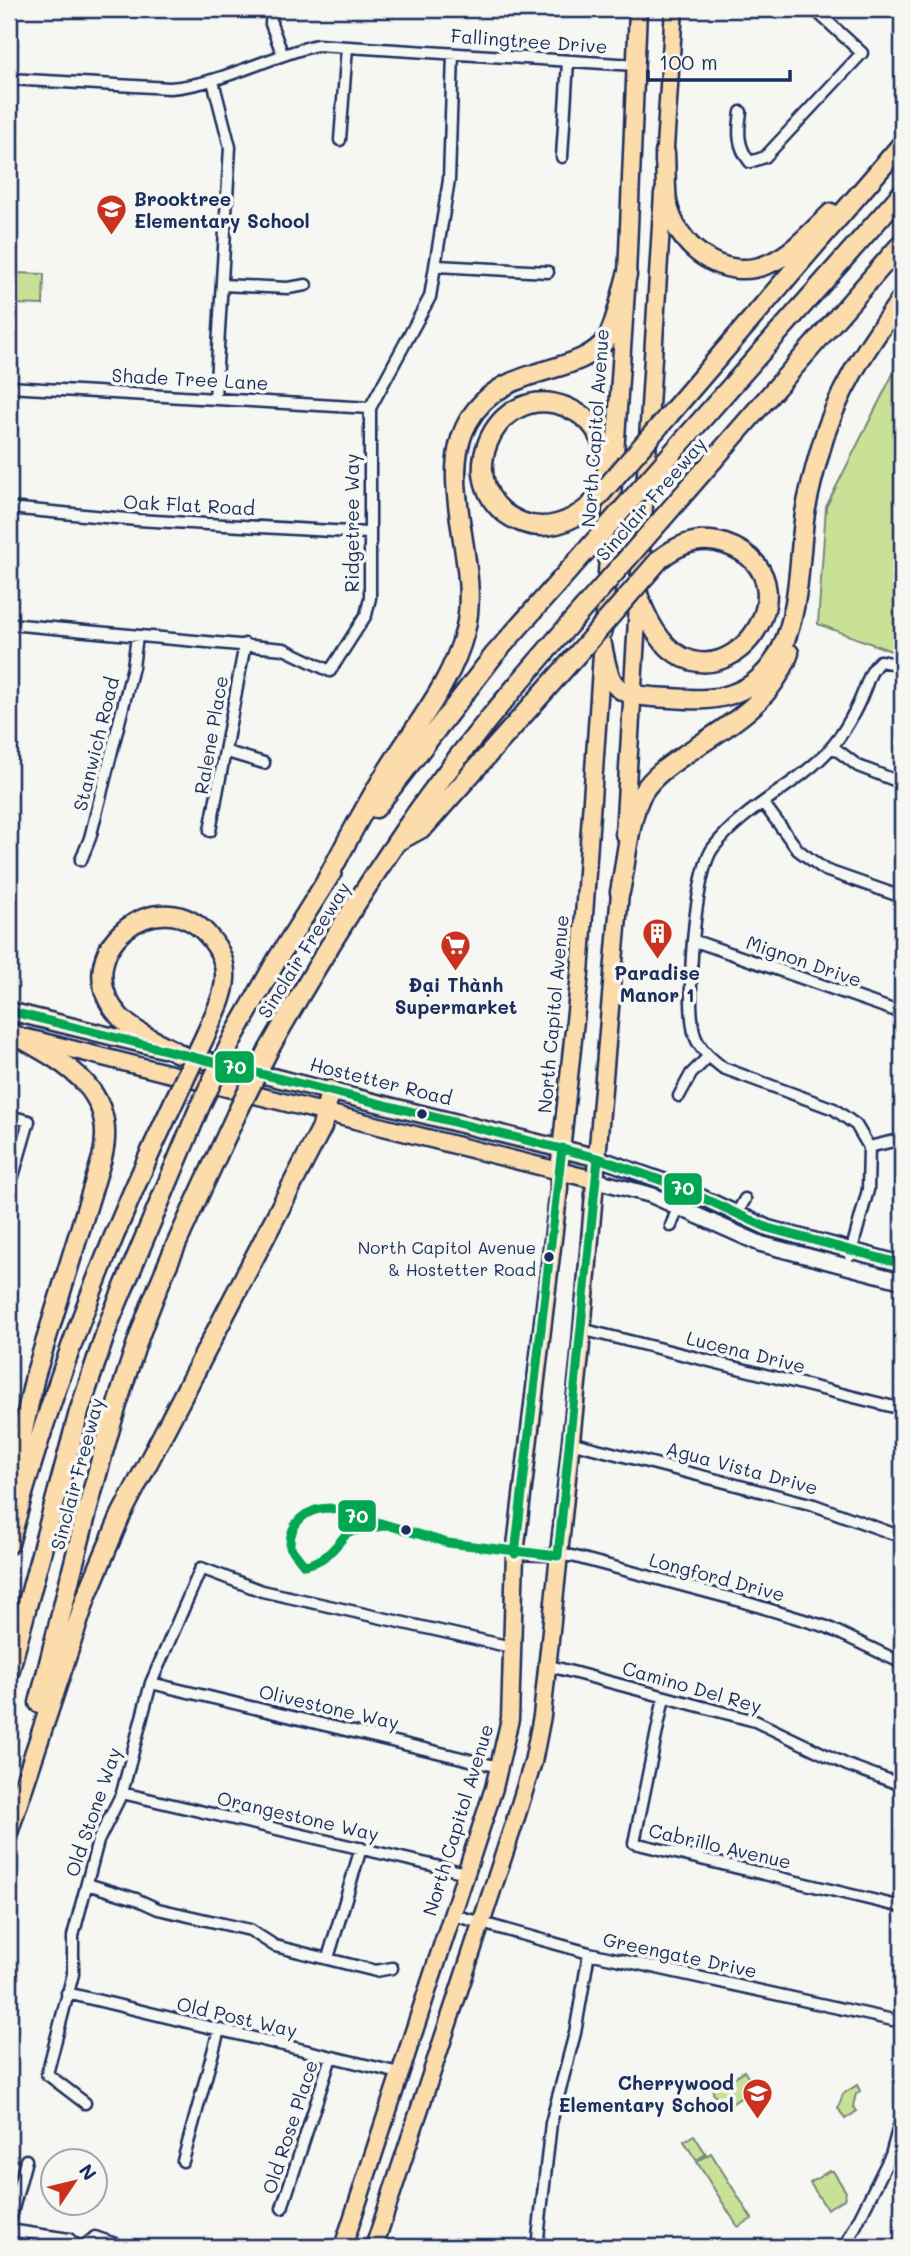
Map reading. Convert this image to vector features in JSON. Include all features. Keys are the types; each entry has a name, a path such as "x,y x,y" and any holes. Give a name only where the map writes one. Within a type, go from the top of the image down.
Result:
{"highway":[{"path":"665,153 667,200 686,241 694,250 716,264 741,268 767,265 790,251 898,148"},
{"path":"611,492 597,431 580,415 561,405 539,404 518,409 498,424 486,442 482,466 486,488 499,508 518,521 540,526 563,523 590,506 669,415 898,148"},
{"name":"Sinclair Freeway","path":"9,1673 50,1516 106,1333 144,1234 200,1106 234,1037 326,881 443,720 586,551 902,193"},
{"name":"Sinclair Freeway","path":"9,1828 112,1421 141,1332 171,1258 269,1049 312,973 397,841 461,755 582,610 902,243"},
{"path":"326,881 377,787 444,684 462,644 468,617 470,586 457,457 467,423 487,398 505,385 587,355 605,341 627,275"},
{"path":"620,892 637,806 645,790 658,774 736,721 765,695 780,674 794,637 796,595 810,490 827,428 857,365 902,298"},
{"path":"397,841 424,827 660,559 679,546 702,540 726,544 748,557 761,576 765,589 764,616 755,636 738,651 706,662 683,657 672,651 654,633 639,597"},
{"path":"602,645 612,683 620,691 633,696 710,699 744,689 770,667 783,648 796,595"},
{"path":"9,1544 43,1425 84,1305 114,1232 206,1034 225,979 221,954 196,925 172,916 145,918 124,929 106,953 102,972 106,993 119,1016 128,1024 178,1053"},
{"path":"9,1494 35,1376 102,1158 106,1136 99,1104 81,1077 64,1063 12,1034"},
{"path":"9,1828 87,1595 121,1515 327,1112 331,1090"}],"main road":[{"name":"North Capitol Avenue","path":"343,2247 453,1915 499,1767 510,1719 515,1554 559,1189 580,974 627,275 638,9"},
{"path":"374,2247 533,1762 542,1716 598,1158 620,892 674,9"},
{"name":"Hostetter Road","path":"9,1011 598,1158 677,1185 768,1228 902,1264"},
{"path":"12,1034 616,1184 679,1205 761,1244 902,1281"}],"street":[{"path":"272,9 271,24 282,53"},
{"path":"741,112 738,132 742,152 750,162 765,157 862,53 814,9"},
{"name":"Fallingtree Drive","path":"9,79 170,88 213,80 282,53 317,45 635,65"},
{"path":"340,140 347,47"},
{"name":"Ridgetree Way","path":"9,624 285,649 330,671 366,615 370,598 370,408 423,314 437,266 449,180 453,54"},
{"path":"562,157 568,61"},
{"path":"213,80 230,147 215,398"},
{"path":"437,266 548,272"},
{"path":"222,285 288,288 306,285"},
{"name":"Shade Tree Lane","path":"9,387 370,408"},
{"name":"Oak Flat Road","path":"9,508 124,519 368,533"},
{"name":"Stanwich Road","path":"81,859 90,838 133,667 137,636"},
{"name":"Ralene Place","path":"210,831 227,752 245,644"},
{"path":"847,1267 868,1190 869,1147 856,1125 834,1109 731,1071 708,1057 696,1038 690,1008 699,883 710,851 732,825 798,780 832,747 863,696 873,667 880,661 902,665"},
{"path":"832,747 858,766 902,783"},
{"path":"227,752 264,763"},
{"path":"764,804 797,850 825,870 902,897"},
{"name":"Mignon Drive","path":"695,941 902,1013"},
{"path":"679,1096 691,1074 708,1057"},
{"path":"9,1116 29,1121 9,1190"},
{"path":"869,1147 902,1139"},
{"path":"736,1215 744,1199"},
{"path":"671,1226 679,1205"},
{"name":"Lucena Drive","path":"581,1329 902,1409"},
{"name":"Agua Vista Drive","path":"570,1442 814,1505 902,1537"},
{"name":"Longford Drive","path":"515,1554 572,1556 803,1619 827,1627 902,1663"},
{"name":"Old Stone Way","path":"85,2103 47,2074 73,1974 74,1936 98,1841 122,1793 151,1684 201,1568 262,1591 511,1647"},
{"name":"Camino Del Rey","path":"546,1665 755,1721 847,1765 902,1785"},
{"name":"Olivestone Way","path":"151,1684 499,1767"},
{"name":"Cabrillo Avenue","path":"664,1697 634,1843 902,1908"},
{"name":"Orangestone Way","path":"122,1793 466,1873"},
{"path":"328,1958 362,1848"},
{"path":"87,1884 136,1899 158,1909 250,1930 275,1946 376,1971 392,1968"},
{"name":"Greengate Drive","path":"453,1915 589,1952 902,2022"},
{"path":"537,2247 551,2123 575,2032 589,1952"},
{"name":"Old Post Way","path":"67,1993 399,2073"},
{"path":"183,2161 219,2030"},
{"name":"Old Rose Place","path":"282,2208 331,2057"},
{"path":"845,2247 891,2155 902,2115"},
{"path":"891,2155 902,2157"},
{"path":"9,2224 26,2160"},
{"path":"9,2230 69,2239 80,2247 95,2237 124,2247"}],"green space":[{"path":"9,140 17,140 14,204 9,204"},
{"path":"14,273 44,274 43,305 13,304"},
{"path":"902,356 902,655 818,624 826,507"},
{"path":"744,2071 755,2088 724,2109 713,2093 715,2078 719,2076 725,2084"},
{"path":"857,2085 860,2091 856,2094 853,2106 857,2111 845,2119 838,2108 843,2094"},
{"path":"694,2135 706,2154 696,2160 684,2141"},
{"path":"711,2153 752,2219 738,2227 697,2162"},
{"path":"833,2171 846,2192 844,2199 827,2209 810,2183"}],"transit line":[{"name":"70","path":"9,1011 598,1158 677,1186 768,1228 902,1264"},
{"name":"70","path":"515,1554 562,1148"},
{"name":"70","path":"558,1556 598,1158"},
{"name":"70","path":"383,1526 348,1532 329,1553 318,1561 304,1565 290,1547 293,1530 301,1518 314,1511 330,1508 448,1543 558,1556"}],"place":[{"name":"Brooktree Elementary School","path":"111,237"},
{"name":"Paradise Manor 1","path":"657,961"},
{"name":"Đại Thành Supermarket","path":"456,973"},
{"name":"North Capitol Avenue & Hostetter Road","path":"549,1257"},
{"name":"Cherrywood Elementary School","path":"757,2121"}]}
